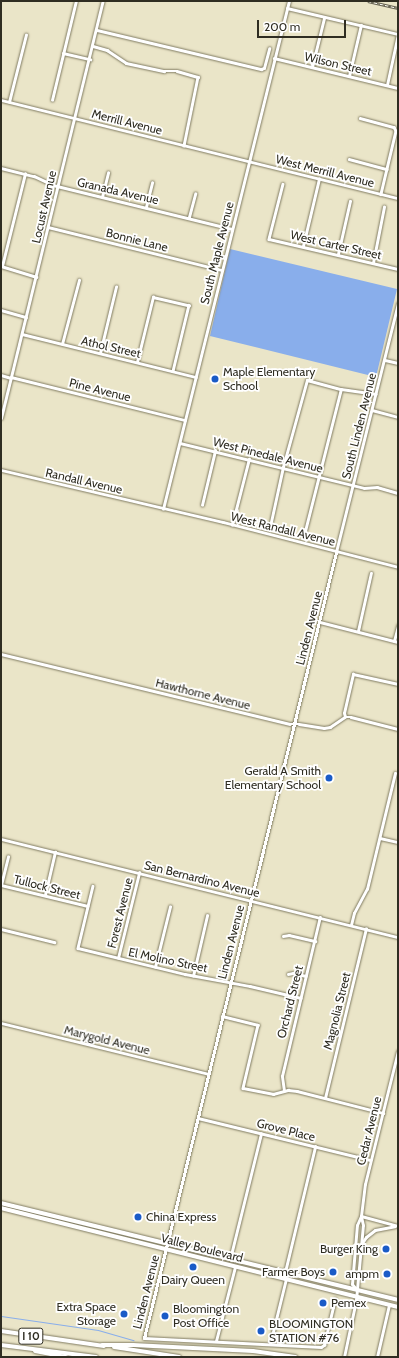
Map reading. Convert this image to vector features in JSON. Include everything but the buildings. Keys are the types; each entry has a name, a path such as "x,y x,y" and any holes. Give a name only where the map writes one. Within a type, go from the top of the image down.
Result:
{"highway":[{"name":"I 10","path":"1,1331 179,1357"},
{"name":"I 10","path":"2,1345 96,1357"},
{"path":"2,1345 66,1357"},
{"path":"102,1345 133,1345 252,1351 296,1357"}],"main road":[{"name":"Valley Boulevard","path":"1,1203 398,1300"},
{"name":"Valley Boulevard","path":"1,1208 235,1267 398,1306"}],"street":[{"path":"52,100 76,1"},
{"name":"Locust Avenue","path":"1,418 104,1"},
{"name":"South Maple Avenue","path":"163,509 289,1"},
{"path":"287,8 324,18 398,34 387,85"},
{"path":"312,67 324,18"},
{"path":"349,76 361,25"},
{"path":"96,30 261,69 264,68 269,50"},
{"path":"9,102 26,35"},
{"path":"93,46 107,50 126,63 164,72 177,71 198,77 184,146"},
{"path":"63,53 90,59"},
{"name":"Wilson Street","path":"274,58 398,88"},
{"name":"Merrill Avenue","path":"1,100 249,162"},
{"path":"360,118 394,127 396,131 382,194"},
{"path":"349,159 387,169"},
{"name":"West Merrill Avenue","path":"249,162 398,198"},
{"name":"Granada Avenue","path":"1,168 25,174 58,186 232,229"},
{"path":"102,197 108,173"},
{"path":"25,174 1,266 36,277"},
{"path":"303,246 319,179"},
{"path":"146,207 152,183"},
{"name":"West Carter Street","path":"283,184 269,239 398,269"},
{"path":"189,218 195,194"},
{"path":"338,254 350,201"},
{"path":"373,263 384,208"},
{"name":"Bonnie Lane","path":"48,227 222,270"},
{"path":"62,344 79,280"},
{"path":"100,353 116,287"},
{"path":"137,362 153,297 189,306 173,371"},
{"name":"South Linden Avenue","path":"336,552 398,306"},
{"path":"1,310 27,317"},
{"name":"Athol Street","path":"22,334 196,377"},
{"path":"385,360 398,363"},
{"name":"Pine Avenue","path":"1,375 185,420"},
{"path":"271,522 283,467 307,380 341,389 376,394"},
{"path":"305,531 341,389"},
{"path":"372,410 398,417"},
{"name":"West Pinedale Avenue","path":"180,443 215,450 364,488 378,487 398,493"},
{"path":"202,505 215,450"},
{"path":"232,525 249,459"},
{"name":"Randall Avenue","path":"1,470 163,509"},
{"name":"West Randall Avenue","path":"163,509 398,567"},
{"name":"Linden Avenue","path":"144,1338 336,552"},
{"path":"358,632 371,573"},
{"path":"320,622 396,641 398,626"},
{"name":"Hawthorne Avenue","path":"1,654 294,724 324,728 330,727 345,717"},
{"path":"398,684 353,674 344,713 345,717 398,729"},
{"path":"351,925 354,913 367,889 395,773"},
{"path":"380,838 398,842"},
{"name":"San Bernardino Avenue","path":"1,839 398,936"},
{"path":"45,895 55,852"},
{"path":"1,885 8,857"},
{"name":"Forest Avenue","path":"118,958 139,873"},
{"name":"Tullock Street","path":"1,885 88,906"},
{"path":"88,906 93,886"},
{"name":"El Molino Street","path":"88,906 78,948 193,976 300,998"},
{"path":"155,967 170,907"},
{"path":"193,976 207,916"},
{"name":"Orchard Street","path":"284,1091 282,1076 320,917"},
{"path":"1,929 54,942"},
{"name":"Magnolia Street","path":"325,1098 366,929"},
{"path":"283,936 289,935 315,941"},
{"path":"288,974 293,973 306,976"},
{"path":"222,1016 258,1025 243,1088 268,1094 277,1094 284,1091 297,1091 383,1113"},
{"name":"Marygold Avenue","path":"1,1023 208,1074"},
{"name":"Cedar Avenue","path":"357,1290 352,1284 357,1225 370,1160 398,1051"},
{"name":"Grove Place","path":"197,1118 370,1160"},
{"path":"230,1259 261,1134"},
{"path":"285,1272 315,1147"},
{"path":"360,1216 397,1226"},
{"name":"Cedar Avenue","path":"344,1357 353,1318 357,1290 363,1225 360,1216"},
{"path":"361,1245 366,1237 375,1230 397,1226"},
{"path":"216,1341 235,1267"},
{"path":"270,1344 286,1279"},
{"path":"144,1338 321,1347 324,1345 335,1299"},
{"path":"377,1357 390,1304"}],"water":[{"path":"230,249 397,289 376,377 210,336"}],"waterway":[{"path":"1,1316 98,1330 134,1340"}],"railway":[{"path":"368,1 398,8"}],"place":[{"name":"Maple Elementary School","path":"215,379"},
{"name":"Gerald A Smith Elementary School","path":"329,778"},
{"name":"China Express","path":"138,1217"},
{"name":"Burger King","path":"386,1249"},
{"name":"Dairy Queen","path":"193,1267"},
{"name":"Farmer Boys","path":"333,1272"},
{"name":"ampm","path":"387,1274"},
{"name":"Pemex","path":"323,1303"},
{"name":"Extra Space Storage","path":"124,1314"},
{"name":"Bloomington Post Office","path":"165,1316"},
{"name":"BLOOMINGTON STATION #76","path":"261,1331"}]}
